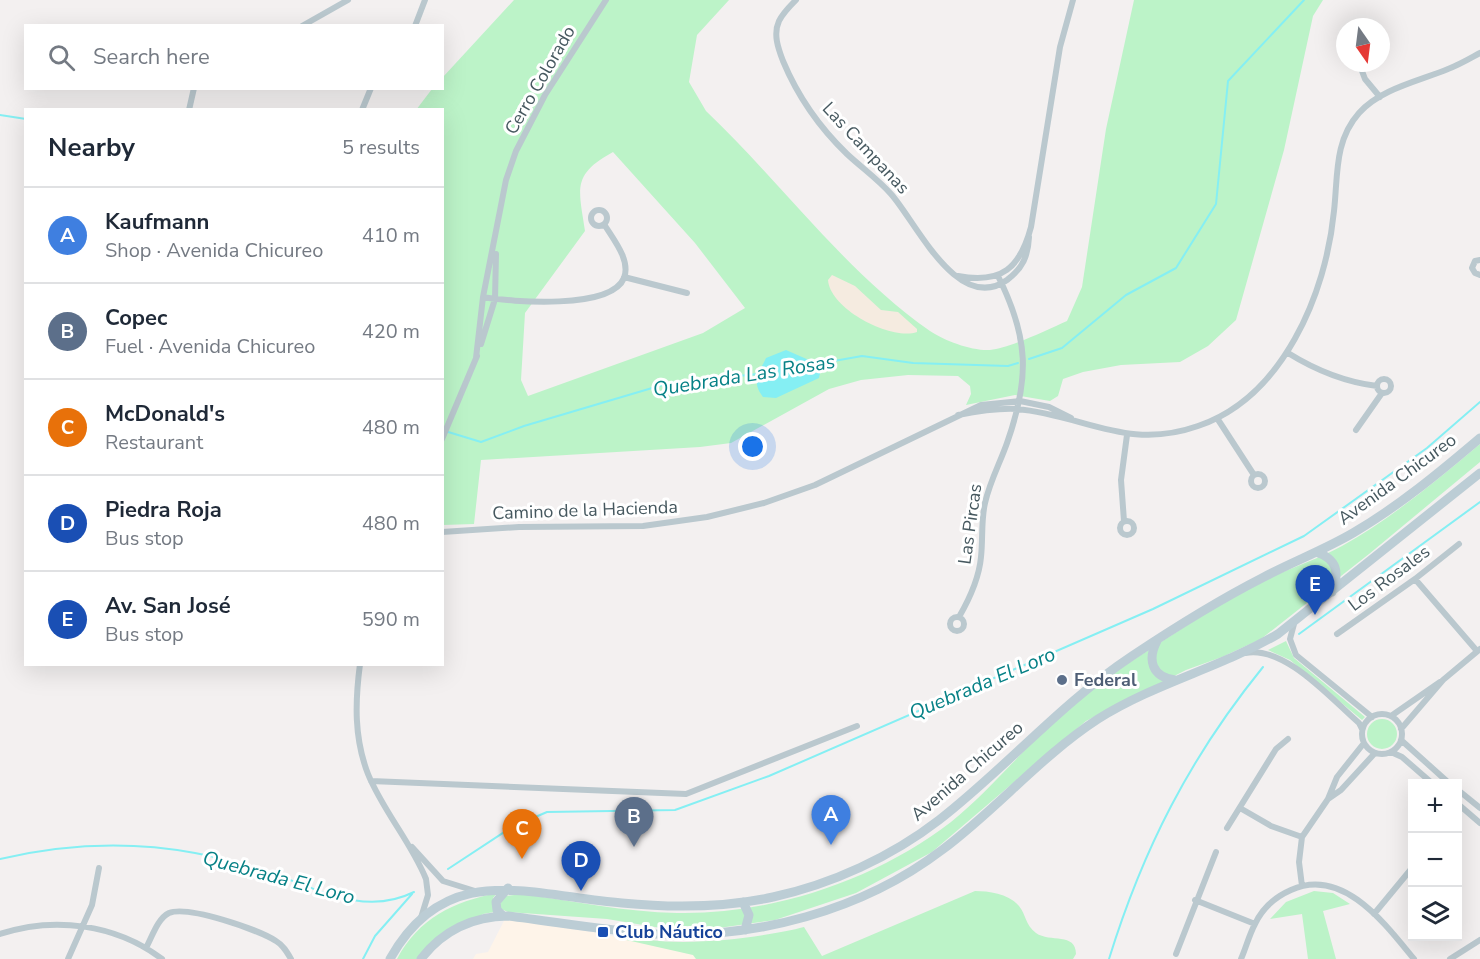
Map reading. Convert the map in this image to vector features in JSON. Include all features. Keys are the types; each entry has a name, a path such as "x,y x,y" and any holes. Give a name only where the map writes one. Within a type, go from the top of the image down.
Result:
{"main road":[{"name":"Avenida Chicureo","path":"390,959 420,921 452,899 476,891 508,888 622,903 682,907 743,902 790,893 827,881 908,842 968,796 1078,695 1157,641 1225,598 1316,552 1382,514 1480,438"},
{"path":"421,959 439,940 474,921 503,916 657,934 745,930 831,908 908,873 943,850 1071,738 1120,706 1175,680 1242,654 1294,623 1480,473"},
{"path":"1316,552 1330,558 1336,567 1337,579 1331,594"},
{"path":"1157,641 1152,655 1153,667 1160,676 1175,680"},
{"path":"503,916 497,910 496,902 508,888"},
{"path":"743,902 749,915 745,930"}],"street":[{"path":"306,24 348,0"},
{"path":"416,24 425,0"},
{"name":"Cerro Colorado","path":"476,358 483,297 506,180 516,151 545,94 605,0"},
{"name":"Las Campanas","path":"796,0 778,22 776,35 783,60 803,102 832,138 892,196 932,251 955,275 966,283 987,286 1002,284"},
{"path":"1002,284 1023,265 1028,252 1060,47 1073,0"},
{"name":"Camino de la Hacienda","path":"958,415 997,409 1018,409 1127,435 1156,435 1183,430 1217,418 1260,387 1288,353 1318,282 1329,244 1340,143 1360,111 1380,97 1479,55"},
{"path":"1362,72 1365,79 1380,97"},
{"path":"189,108 194,90"},
{"path":"363,108 370,90"},
{"path":"483,297 544,303 587,298 614,288 624,277 624,258 604,224"},
{"path":"955,275 984,279 998,276 1022,255 1029,237"},
{"name":"Cerro Colorado","path":"444,434 476,358 495,299 496,238"},
{"path":"1480,260 1472,266 1475,273 1480,275"},
{"path":"998,276 1022,335 1024,353 1020,401"},
{"path":"624,277 687,293"},
{"path":"1288,353 1330,375 1377,386 1382,393"},
{"path":"1356,430 1382,393 1391,390 1390,382 1383,379 1377,386"},
{"name":"Camino de la Hacienda","path":"444,532 519,527 643,526 726,513 782,497 831,478 958,415 988,403 1020,401 1048,407 1077,422"},
{"name":"Las Pircas","path":"959,617 976,581 984,505 992,475 1020,401"},
{"path":"1217,418 1254,475"},
{"path":"1124,521 1121,480 1127,435"},
{"name":"Los Rosales","path":"1337,634 1415,579 1459,544"},
{"path":"1391,716 1443,680 1479,650 1415,579"},
{"path":"1294,623 1290,639 1296,655 1372,717"},
{"path":"1242,654 1263,652 1286,662 1359,723 1364,743 1375,753"},
{"path":"360,666 356,693 358,734 371,781 427,883 428,895 420,921"},
{"path":"1401,729 1443,680"},
{"path":"1362,729 1372,717 1383,714 1391,716 1401,729 1401,740 1391,752"},
{"path":"371,781 686,794 857,726"},
{"path":"1227,828 1276,749 1288,739"},
{"path":"1401,740 1445,779"},
{"path":"1302,886 1299,862 1302,837 1328,799 1337,777 1364,743"},
{"path":"1328,799 1341,790 1375,753 1391,752 1402,757 1428,779"},
{"path":"1462,793 1480,808"},
{"path":"1462,807 1480,823"},
{"path":"1240,808 1271,826 1302,837"},
{"path":"402,835 440,879 452,885 476,891"},
{"path":"1176,954 1195,900 1216,852"},
{"path":"68,959 94,899 99,868"},
{"path":"1374,914 1408,874"},
{"path":"1241,959 1255,924 1276,898 1302,886 1322,885 1353,897 1374,914 1414,959"},
{"path":"1195,900 1255,924"},
{"path":"146,948 163,917 180,911 238,925 265,936 281,945 291,959"},
{"path":"0,934 48,924 84,926 108,932 146,948 162,959"},
{"path":"1450,959 1480,940"}],"shaded area":[{"path":"505,919 599,933 694,955 696,959 473,959 476,954 488,952"}],"green space":[{"path":"514,0 729,0 697,35 689,82 706,111 734,138 841,254 899,307 943,338 959,345 990,350 1018,342 1067,321 1082,287 1106,129 1134,0 1323,0 1313,16 1284,150 1236,320 1208,346 1180,362 1121,365 1083,372 1063,379 1058,396 1050,401 1015,395 966,405 971,394 970,386 958,376 908,375 861,380 829,389 731,443 700,447 481,460 474,524 444,525 444,108 418,108 431,90 444,90 444,76","holes":["613,152 695,243 745,308 703,333 528,396 521,380 525,313 585,231 580,194 584,176 599,160"]},
{"path":"1480,444 1480,462 1261,639 1186,670 1086,721 932,852 856,893 775,920 719,928 667,929 607,919 508,912 501,909 500,904 505,896 522,894 658,912 713,912 749,908 821,890 890,861 922,843 951,822 981,795 1051,723 1110,676 1245,590 1332,551 1360,535 1413,498"},
{"path":"1286,641 1294,658 1365,717 1362,720 1290,660 1268,650"},
{"path":"1382,719 1393,723 1397,734 1393,745 1382,749 1371,745 1367,734 1371,723"},
{"path":"975,891 998,894 1015,902 1036,933 1072,943 1076,954 1073,959 696,959 693,955 622,939 623,933 662,941 712,941 804,927 822,956"},
{"path":"1314,891 1333,893 1350,904 1323,911 1336,959 1308,959 1302,914 1270,919 1286,902"},
{"path":"497,893 493,898 494,912 483,914 417,959 397,959 416,933 439,914 466,901"}],"sand":[{"path":"832,275 855,286 881,310 898,312 917,329 917,332 906,334 892,332 850,312 831,291 828,280"}],"water":[{"path":"786,350 818,364 821,369 819,378 776,398 763,397 757,387 757,378 761,368 766,358"}],"waterway":[{"name":"Quebrada Las Rosas","path":"1029,359 1062,348 1126,295 1176,268 1216,204 1228,81 1304,0"},
{"name":"Quebrada Las Rosas","path":"0,115 24,119"},
{"name":"Quebrada Las Rosas","path":"817,364 862,356 913,363 1008,366 1018,363"},
{"name":"Quebrada Las Rosas","path":"445,431 481,442 524,426 669,383 758,374"},
{"name":"Quebrada El Loro","path":"448,869 512,827 547,812 675,810 769,776 1153,609 1304,536 1427,448 1480,402"},
{"path":"1299,634 1480,502"},
{"path":"1109,959 1137,880 1171,806 1213,735 1263,667"},
{"name":"Quebrada El Loro","path":"0,859 73,847 146,847 225,859 325,893 360,901 378,902 396,899 414,892"},
{"path":"363,959 375,936 412,894"}],"place":[{"name":"Av. San José","path":"1315,615"},
{"name":"Federal","path":"1062,680"},
{"name":"Kaufmann","path":"831,845"},
{"name":"Copec","path":"634,847"},
{"name":"McDonald's","path":"522,859"},
{"name":"Piedra Roja","path":"581,891"},
{"name":"Club Náutico","path":"603,932"}]}
